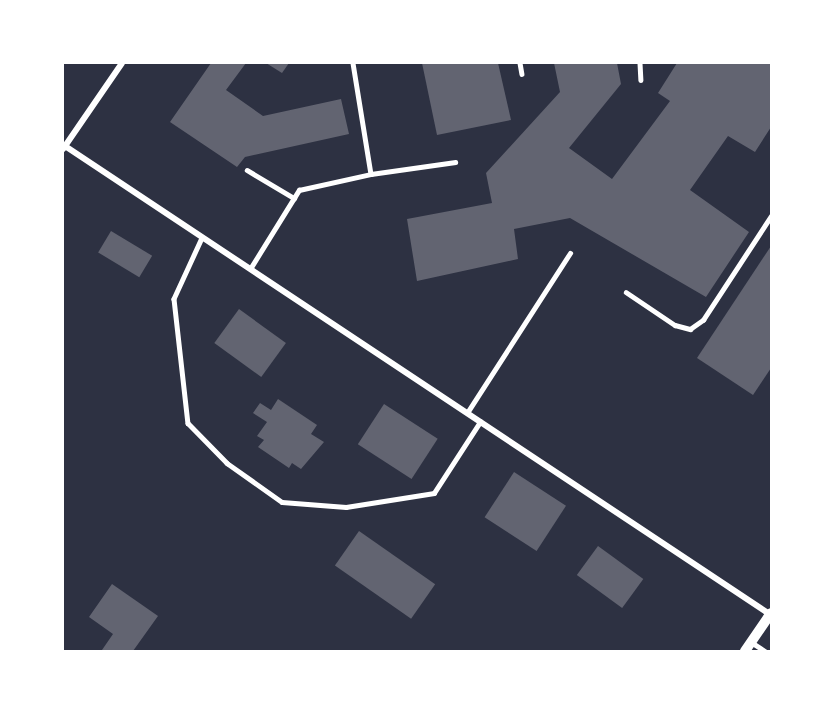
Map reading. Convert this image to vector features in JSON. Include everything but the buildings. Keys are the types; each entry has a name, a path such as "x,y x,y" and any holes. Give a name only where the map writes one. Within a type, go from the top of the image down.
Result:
{"street":[{"path":"122,63 64,148 771,614 748,646"}],"lane":[{"path":"353,63 371,174"},
{"path":"520,63 522,74"},
{"path":"640,63 641,80"},
{"path":"250,269 298,190 371,174 455,162"},
{"path":"248,170 294,198"},
{"path":"626,292 675,325 690,329 703,320 771,216"},
{"path":"202,237 174,299 188,423 227,463 282,502 346,507 434,493 480,422"},
{"path":"467,413 570,253"},
{"path":"748,646 765,651"}]}
